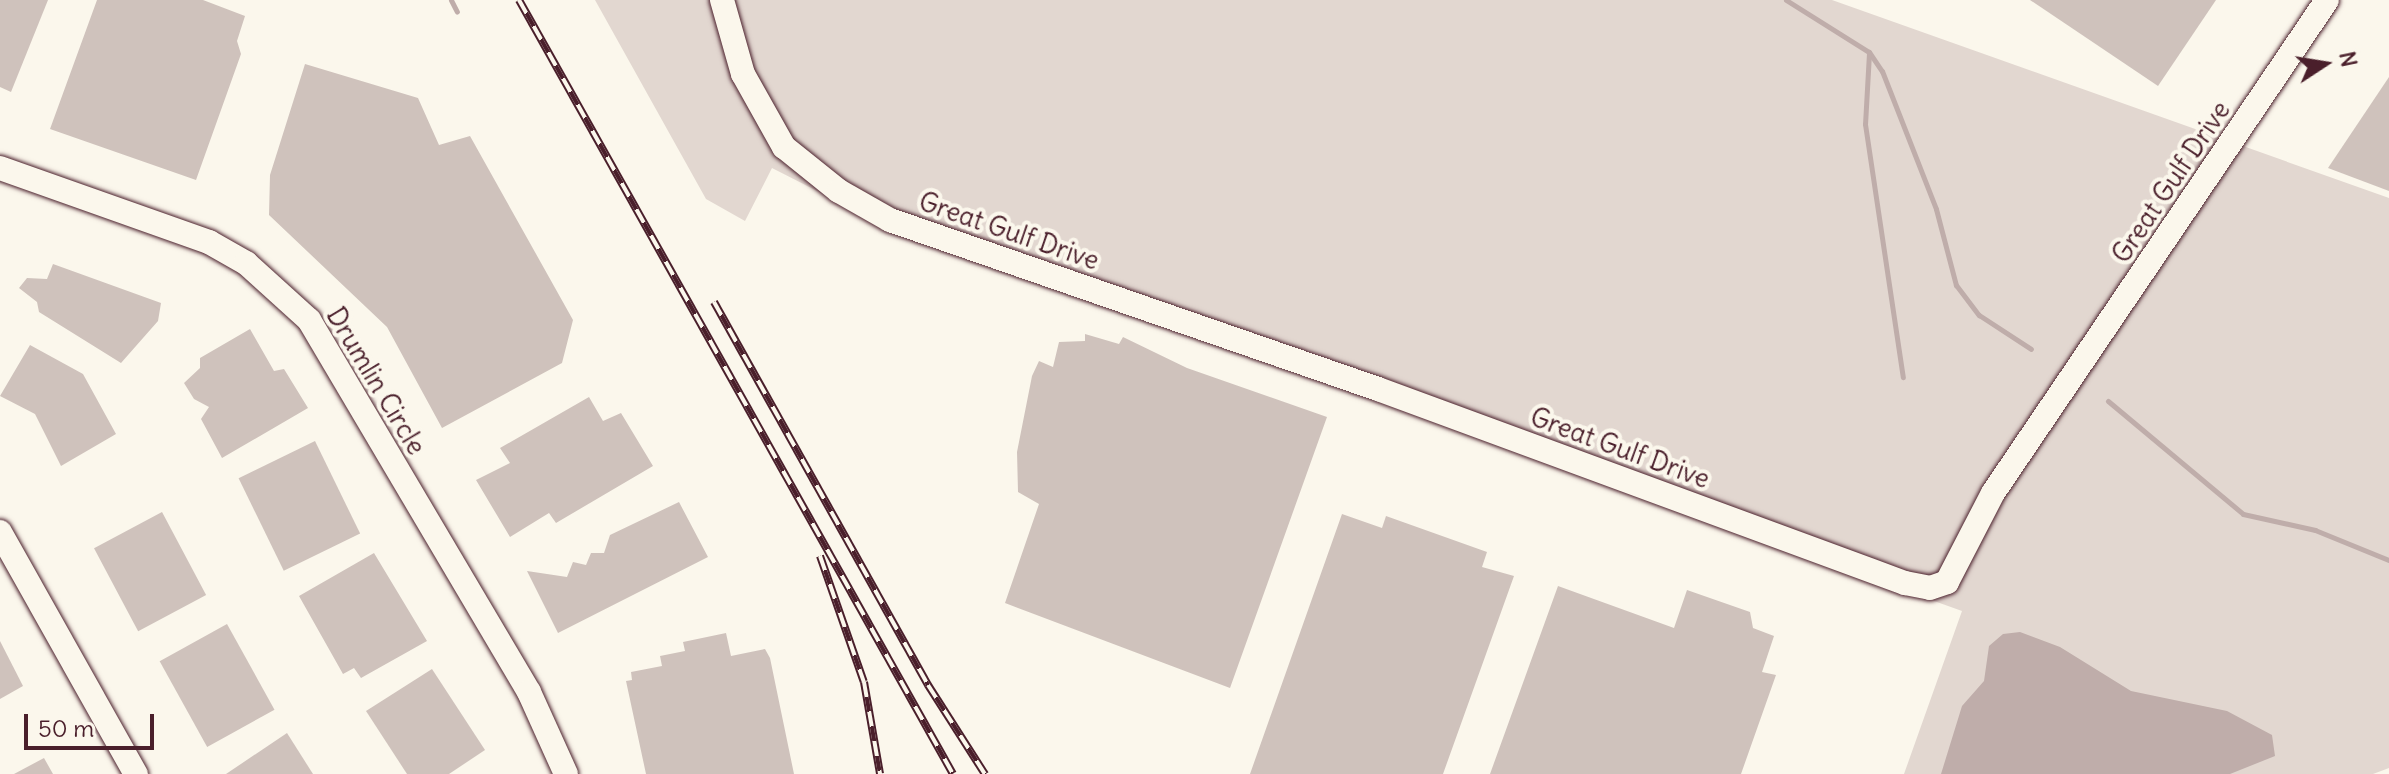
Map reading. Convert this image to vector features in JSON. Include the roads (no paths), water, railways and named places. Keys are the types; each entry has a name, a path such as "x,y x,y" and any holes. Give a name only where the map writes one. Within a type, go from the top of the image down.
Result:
{"street":[{"name":"Great Gulf Drive","path":"722,0 743,74 784,147 839,191 890,220 1378,389 1905,583 1930,588 1947,582 1993,493 2327,0"},
{"name":"Drumlin Circle","path":"0,170 209,242 246,263 309,320 529,692 566,774"},
{"path":"0,532 136,774"}],"waterway":[{"path":"451,0 457,12"},
{"path":"1786,0 1869,52 1882,71 1936,209 1956,285 1979,315 2031,349"},
{"path":"1869,53 1865,124 1903,377"},
{"path":"2108,401 2243,514 2315,530 2389,560"}],"railway":[{"path":"519,0 953,774"},
{"path":"714,302 928,685 985,774"},
{"path":"820,556 864,682 880,774"}]}
